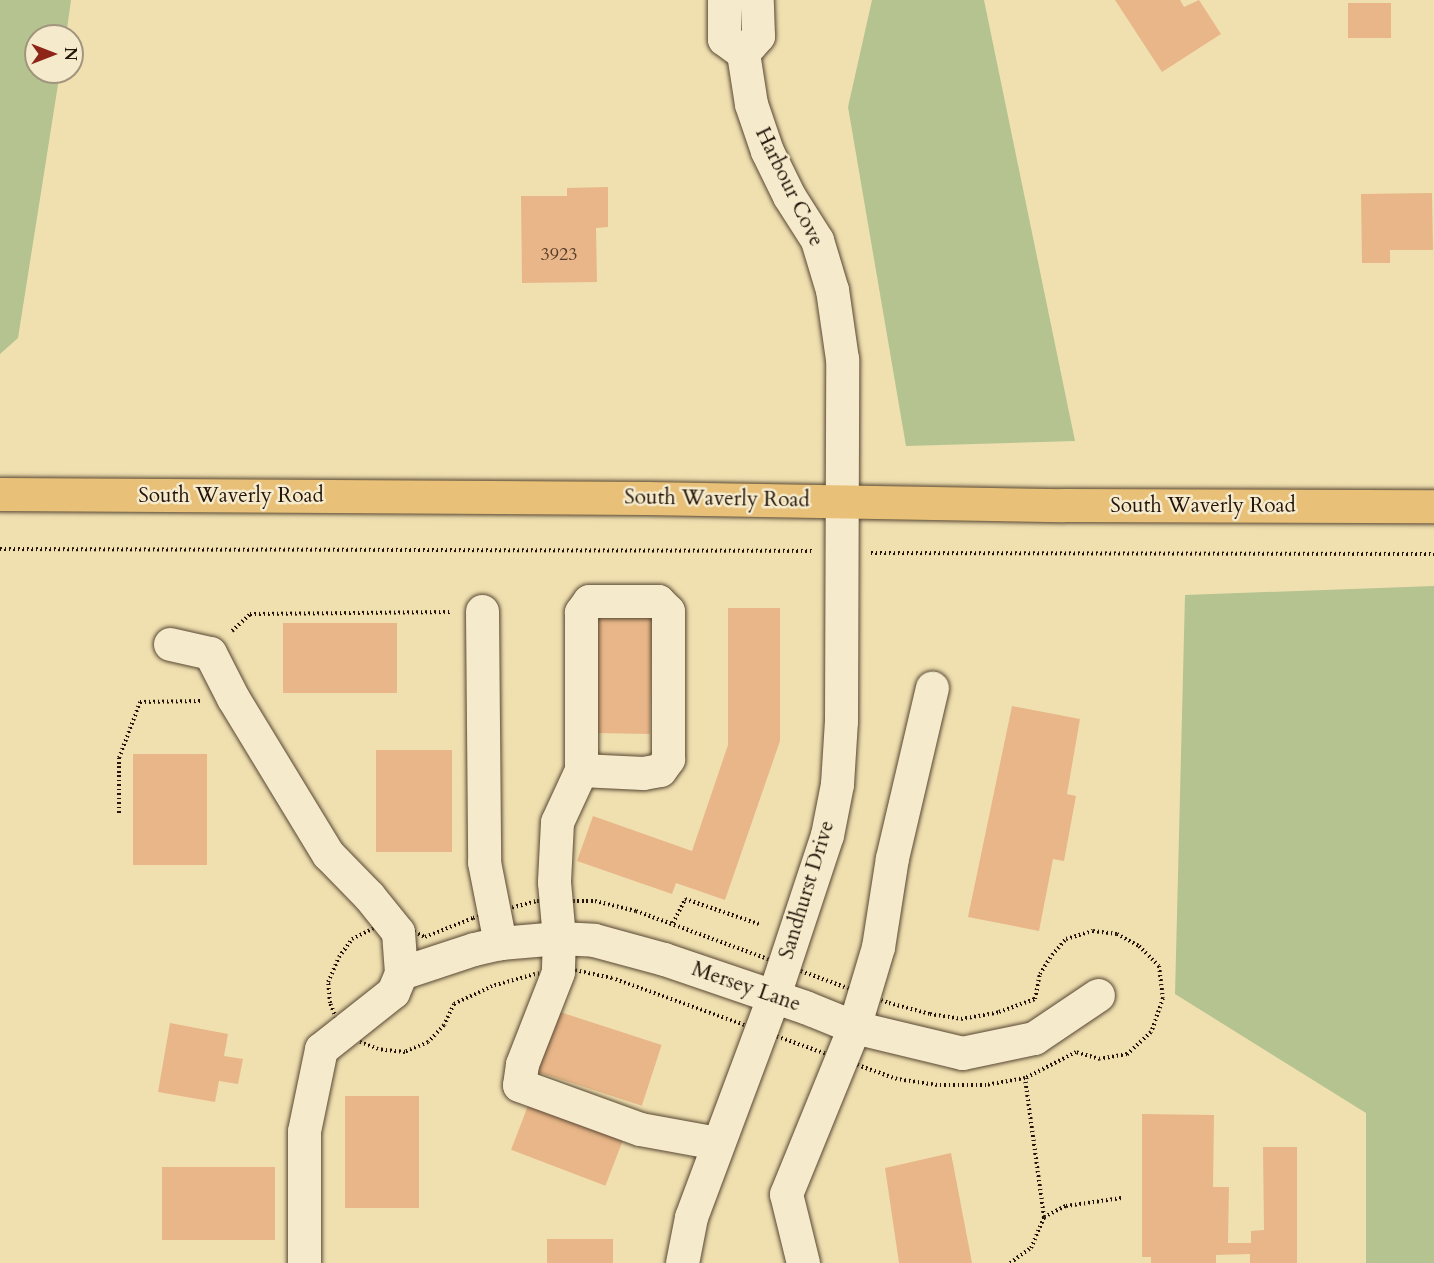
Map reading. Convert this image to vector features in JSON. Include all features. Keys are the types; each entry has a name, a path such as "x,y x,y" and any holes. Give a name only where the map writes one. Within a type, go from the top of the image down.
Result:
{"main road":[{"name":"South Waverly Road","path":"0,494 842,500 1075,505 1434,506"}],"street":[{"path":"724,0 724,39 743,52 758,36 757,0"},
{"name":"Harbour Cove","path":"743,52 751,104 767,151 789,196 817,240 832,290 842,359 842,500"},
{"name":"Sandhurst Drive","path":"682,1263 691,1217 773,998 827,835 837,784 841,721 842,500"},
{"path":"581,771 643,773 660,770 668,759 668,611 658,601 589,601 581,612 581,771 556,822 554,882 559,938 558,972 522,1064 519,1085 640,1130 717,1143"},
{"path":"482,611 484,862 500,943"},
{"path":"170,644 210,653 232,698 327,854 369,896 398,932 397,982"},
{"path":"803,1263 786,1194 854,1027 878,947 892,858 932,688"},
{"name":"Mersey Lane","path":"304,1263 304,1131 321,1049 397,982 474,948 500,943 559,938 594,940 664,959 805,1007 854,1027 962,1053 1034,1038 1098,995"}],"path":[{"path":"0,549 1434,554"},
{"path":"210,653 250,614 482,611"},
{"path":"119,813 119,758 140,702 203,701"},
{"path":"673,923 685,899 759,924"},
{"path":"1010,1263 1031,1248 1044,1217 1025,1078"},
{"path":"1044,1217 1065,1206 1121,1198"}],"green space":[{"path":"0,0 71,0 68,24 24,24 24,84 58,84 18,338 0,354"},
{"path":"872,0 984,0 1075,441 906,446 848,107"},
{"path":"1434,586 1434,1263 1366,1263 1366,1113 1175,994 1185,595"}],"building":[{"path":"1115,0 1180,0 1184,7 1199,0 1221,34 1162,72"},
{"path":"1348,3 1391,3 1391,38 1348,38"},
{"path":"608,187 608,227 596,228 597,282 522,283 521,196 567,196 567,188"},
{"path":"1432,193 1433,250 1390,250 1390,263 1362,263 1361,194"},
{"path":"728,608 780,608 780,741 725,900 676,883 672,894 577,861 593,816 692,851 728,745"},
{"path":"597,611 652,612 650,734 595,733"},
{"path":"283,623 397,623 397,693 283,693"},
{"path":"1012,706 1080,719 1067,794 1076,796 1064,861 1053,859 1039,931 968,917"},
{"path":"376,750 452,750 452,852 376,852"},
{"path":"133,754 207,754 207,865 133,865"},
{"path":"557,1011 662,1045 642,1106 537,1072"},
{"path":"170,1023 228,1034 224,1056 243,1059 238,1084 219,1081 215,1102 158,1092"},
{"path":"345,1096 419,1096 419,1208 345,1208"},
{"path":"529,1103 623,1139 605,1186 511,1150"},
{"path":"1142,1114 1214,1115 1213,1187 1229,1187 1228,1243 1251,1243 1251,1231 1264,1230 1263,1147 1297,1147 1297,1263 1250,1263 1250,1254 1216,1255 1216,1263 1151,1263 1151,1257 1142,1257"},
{"path":"951,1153 972,1263 899,1263 885,1168"},
{"path":"162,1167 275,1167 275,1240 162,1240"},
{"path":"547,1239 613,1239 613,1263 547,1263"}]}
